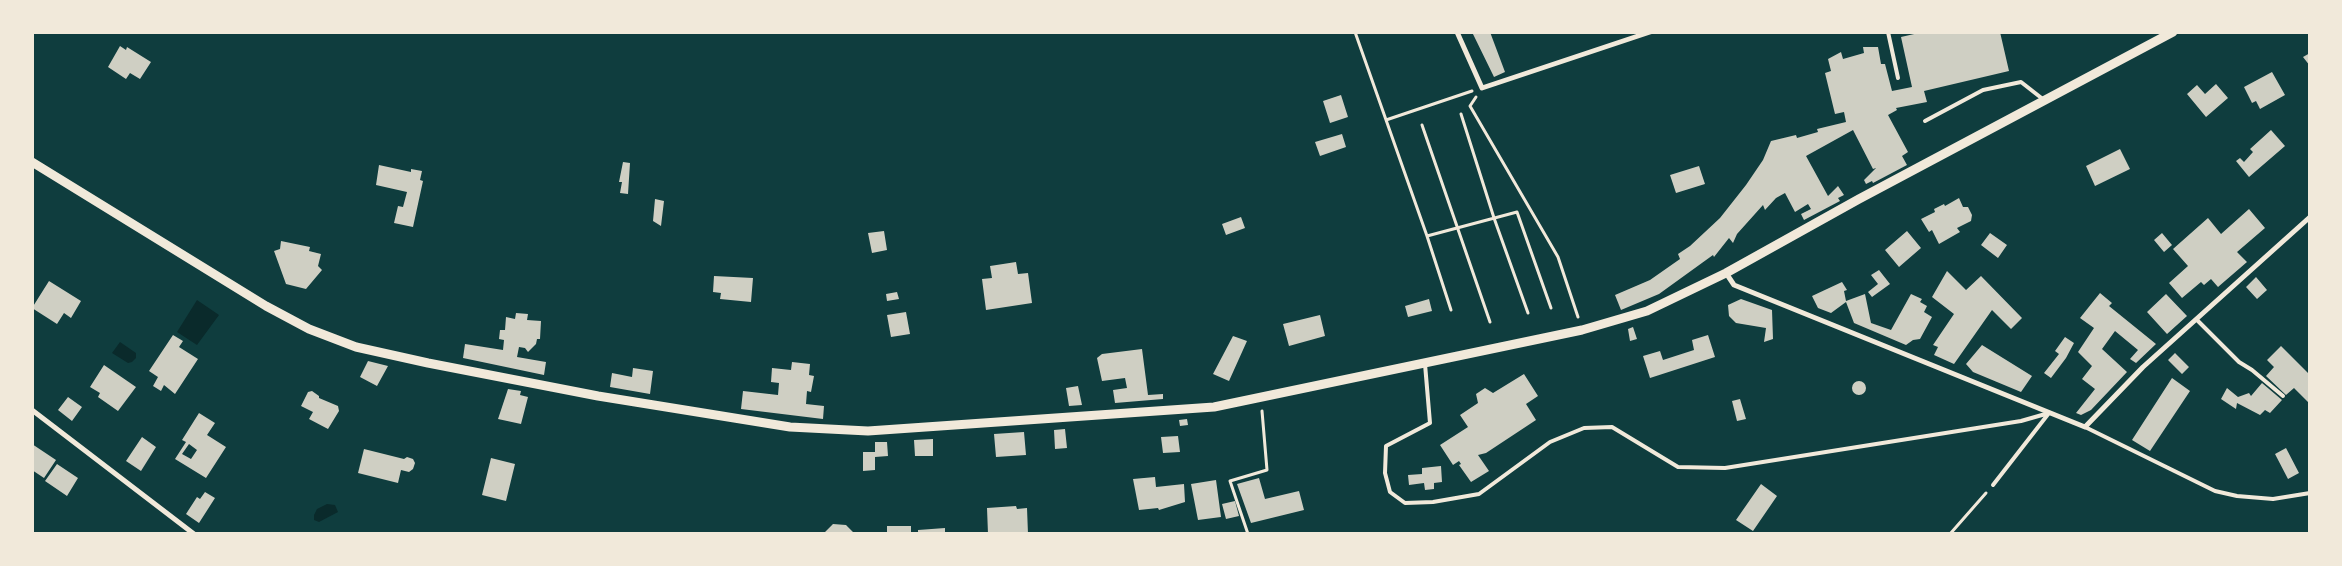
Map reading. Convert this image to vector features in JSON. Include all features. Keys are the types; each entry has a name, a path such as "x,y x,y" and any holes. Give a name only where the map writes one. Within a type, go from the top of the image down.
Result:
{"street":[{"path":"1457,32 1482,88 1650,32"},
{"path":"32,162 266,306 309,329 356,347 428,364 598,396 790,427 868,431 1214,407 1582,330 1647,311 1726,273 1868,194 2173,32"},
{"path":"1726,273 1734,286 2085,428 2143,367 2310,217"},
{"path":"32,410 194,534"}],"lane":[{"path":"1888,32 1898,78"},
{"path":"1925,121 1983,90 2021,82 2044,100"},
{"path":"2197,320 2239,362 2252,370 2283,396"},
{"path":"1425,362 1430,424 1386,446 1385,473 1390,492 1405,503 1433,502 1479,494 1550,442 1584,428 1612,427 1678,467 1725,468 2021,421 2049,414"},
{"path":"1993,485 2049,414"},
{"path":"2085,428 2215,491 2237,496 2272,499 2310,493"}],"path":[{"path":"1355,32 1451,310"},
{"path":"1386,120 1482,88"},
{"path":"1482,88 1470,106 1558,258 1582,330"},
{"path":"1461,114 1494,218 1528,313"},
{"path":"1422,125 1490,322"},
{"path":"1427,236 1517,212 1551,308"},
{"path":"1248,534 1230,481 1267,470 1263,424"},
{"path":"1950,534 1993,485"}],"water":[{"path":"197,300 219,315 197,345 177,332"},
{"path":"120,342 136,353 136,358 132,362 128,363 112,353"},
{"path":"327,504 335,505 338,512 319,522 314,520 317,509"}],"building":[{"path":"1472,32 1490,32 1505,72 1494,77"},
{"path":"1923,32 2000,32 2009,71 1924,91 1927,102 1896,108 1897,110 1888,115 1908,152 1902,156 1907,165 1873,183 1872,181 1866,184 1864,180 1876,168 1873,169 1853,130 1806,156 1828,196 1838,186 1844,195 1838,198 1840,201 1804,220 1801,214 1811,209 1808,204 1795,212 1785,193 1776,198 1765,210 1763,205 1737,234 1733,243 1729,238 1714,257 1713,255 1659,294 1621,310 1615,295 1650,280 1680,259 1678,254 1690,246 1720,218 1746,185 1763,160 1771,141 1796,135 1797,138 1818,132 1817,129 1846,122 1844,112 1835,114 1825,73 1831,71 1828,59 1841,52 1843,59 1864,53 1863,47 1878,47 1881,64 1885,64 1892,91 1912,87 1901,37"},
{"path":"120,46 126,50 127,47 151,62 140,79 130,73 126,79 108,67"},
{"path":"2310,53 2310,66 2303,57"},
{"path":"2272,72 2285,95 2260,109 2256,101 2252,103 2244,87"},
{"path":"2216,84 2228,98 2206,117 2187,94 2197,85 2205,94"},
{"path":"1341,95 1348,117 1330,123 1323,101"},
{"path":"2271,130 2285,146 2249,177 2236,161 2240,158 2244,162 2253,152 2250,149"},
{"path":"1342,134 1346,147 1320,156 1315,142"},
{"path":"2120,149 2130,169 2095,186 2086,166"},
{"path":"623,162 630,163 628,194 620,193 622,182 619,182"},
{"path":"379,165 411,172 411,169 422,171 420,180 423,181 413,227 394,223 398,206 403,207 407,192 376,185"},
{"path":"1699,166 1705,184 1676,193 1670,175"},
{"path":"1959,198 1963,207 1968,207 1972,215 1971,221 1957,228 1960,232 1939,244 1932,230 1929,232 1921,219 1935,212 1934,209 1944,204 1945,206"},
{"path":"655,199 664,201 661,226 653,221"},
{"path":"2249,209 2265,228 2237,252 2247,262 2218,287 2211,279 2204,285 2201,282 2182,298 2169,283 2188,266 2173,249 2208,218 2221,234"},
{"path":"1241,217 1245,228 1226,235 1222,224"},
{"path":"884,231 887,250 872,253 868,233"},
{"path":"1907,231 1921,248 1899,267 1885,250"},
{"path":"1990,233 2007,245 1998,258 1981,245"},
{"path":"2162,233 2172,245 2164,252 2154,240"},
{"path":"281,241 310,247 309,251 321,254 318,266 322,270 306,289 286,284 274,251 280,249"},
{"path":"1016,262 1018,274 1028,273 1032,303 986,310 982,279 992,278 990,266"},
{"path":"1879,270 1890,284 1872,297 1868,292 1878,284 1871,275"},
{"path":"1947,271 1966,290 1981,276 2022,318 2011,329 1992,310 1954,364 1934,355 1938,347 1933,345 1954,314 1932,297"},
{"path":"714,276 753,278 751,302 720,299 721,293 713,292"},
{"path":"2256,277 2267,290 2257,299 2246,287"},
{"path":"49,281 81,301 71,318 64,313 57,324 32,308"},
{"path":"1842,282 1847,290 1844,291 1846,301 1865,294 1871,323 1891,330 1911,294 1922,299 1920,302 1927,306 1924,312 1932,317 1920,339 1913,340 1906,345 1854,323 1846,302 1831,313 1818,308 1812,296"},
{"path":"897,292 899,299 887,301 886,294"},
{"path":"2100,293 2112,303 2109,306 2156,344 2136,363 2130,359 2138,350 2115,331 2102,349 2127,372 2091,410 2081,415 2076,413 2095,389 2082,379 2092,366 2078,352 2094,328 2080,318"},
{"path":"2166,294 2187,316 2167,334 2147,312"},
{"path":"1429,299 1432,311 1408,317 1405,306"},
{"path":"1741,299 1772,310 1773,339 1764,342 1766,328 1736,323 1729,316 1728,305"},
{"path":"906,312 910,334 891,337 887,315"},
{"path":"516,313 528,314 527,320 541,321 540,339 537,339 536,344 528,352 525,348 519,347 517,357 546,362 544,375 463,358 465,344 503,350 504,340 499,339 500,330 505,330 506,317 515,319"},
{"path":"1320,315 1325,336 1289,346 1283,324"},
{"path":"1633,327 1637,339 1630,341 1628,329"},
{"path":"173,335 183,341 179,347 198,359 175,394 164,385 161,391 153,386 158,377 149,371"},
{"path":"1708,335 1715,357 1650,378 1643,356 1660,351 1663,360 1694,350 1692,340"},
{"path":"1233,336 1247,341 1229,381 1213,374"},
{"path":"2065,337 2074,343 2066,358 2051,378 2044,373 2059,354 2055,351"},
{"path":"1982,345 2032,376 2021,392 1973,372 1966,364"},
{"path":"2281,346 2310,375 2308,402 2294,388 2286,395 2266,376 2274,367 2267,360"},
{"path":"1142,349 1148,395 1163,394 1163,399 1115,403 1113,390 1127,388 1125,378 1102,381 1097,358 1102,354"},
{"path":"2175,353 2189,367 2182,374 2168,360"},
{"path":"368,361 388,366 377,386 360,377"},
{"path":"792,362 810,364 809,375 814,376 811,392 807,391 806,404 824,406 823,419 741,409 743,391 778,395 779,383 771,382 772,368 791,370"},
{"path":"104,365 136,387 118,411 98,397 100,393 90,387"},
{"path":"633,368 653,371 650,394 610,387 612,373 632,377"},
{"path":"1524,374 1538,396 1526,404 1536,420 1486,453 1478,455 1489,471 1471,482 1459,465 1461,464 1459,461 1453,465 1440,445 1468,427 1460,415 1478,403 1476,394 1485,388 1493,393"},
{"path":"2172,378 2190,391 2150,451 2132,440"},
{"path":"1859,381 1864,383 1866,388 1864,393 1859,395 1854,393 1852,388 1854,383"},
{"path":"2262,383 2282,400 2270,413 2265,410 2260,415 2237,403 2236,409 2221,399 2227,388 2238,397 2249,393 2251,396"},
{"path":"1078,386 1082,405 1069,406 1066,388"},
{"path":"508,389 521,391 520,395 528,397 521,424 498,419"},
{"path":"312,391 319,398 338,406 339,411 328,429 309,419 313,412 301,406 308,392"},
{"path":"68,397 82,407 72,421 58,410"},
{"path":"1740,399 1746,419 1737,421 1732,401"},
{"path":"199,413 215,423 207,435 226,447 206,478 175,459 186,442 182,440","holes":["189,444 197,450 191,459 182,454"]},
{"path":"1187,419 1188,425 1180,426 1179,420"},
{"path":"1065,429 1067,448 1055,449 1054,430"},
{"path":"1024,432 1026,455 996,457 994,434"},
{"path":"1178,436 1180,452 1163,453 1161,437"},
{"path":"142,437 156,447 141,471 126,461"},
{"path":"933,439 933,456 915,456 914,440"},
{"path":"875,442 887,442 888,456 875,457 875,470 863,471 863,452 875,452"},
{"path":"32,444 56,460 44,478 32,470"},
{"path":"2286,448 2299,473 2288,479 2275,454"},
{"path":"364,449 404,459 407,457 413,459 415,463 413,469 409,472 401,470 398,483 358,473"},
{"path":"491,458 515,464 506,501 482,495"},
{"path":"57,464 78,478 67,496 45,481"},
{"path":"1441,466 1442,482 1434,483 1434,489 1425,490 1424,483 1409,485 1408,475 1422,474 1422,468"},
{"path":"1155,477 1156,487 1184,484 1185,502 1159,510 1158,508 1139,510 1133,479"},
{"path":"1259,478 1265,499 1299,491 1304,510 1251,523 1237,484"},
{"path":"1216,480 1221,517 1198,520 1191,484"},
{"path":"1761,484 1777,496 1753,531 1736,520"},
{"path":"205,492 215,498 199,523 186,514 197,497 200,499"},
{"path":"1235,501 1239,516 1226,519 1222,504"},
{"path":"1016,506 1017,509 1027,508 1028,534 988,534 987,508"},
{"path":"833,524 846,525 855,534 823,534"},
{"path":"887,526 911,526 911,534 887,534"},
{"path":"945,528 945,534 918,534 918,530"}]}
